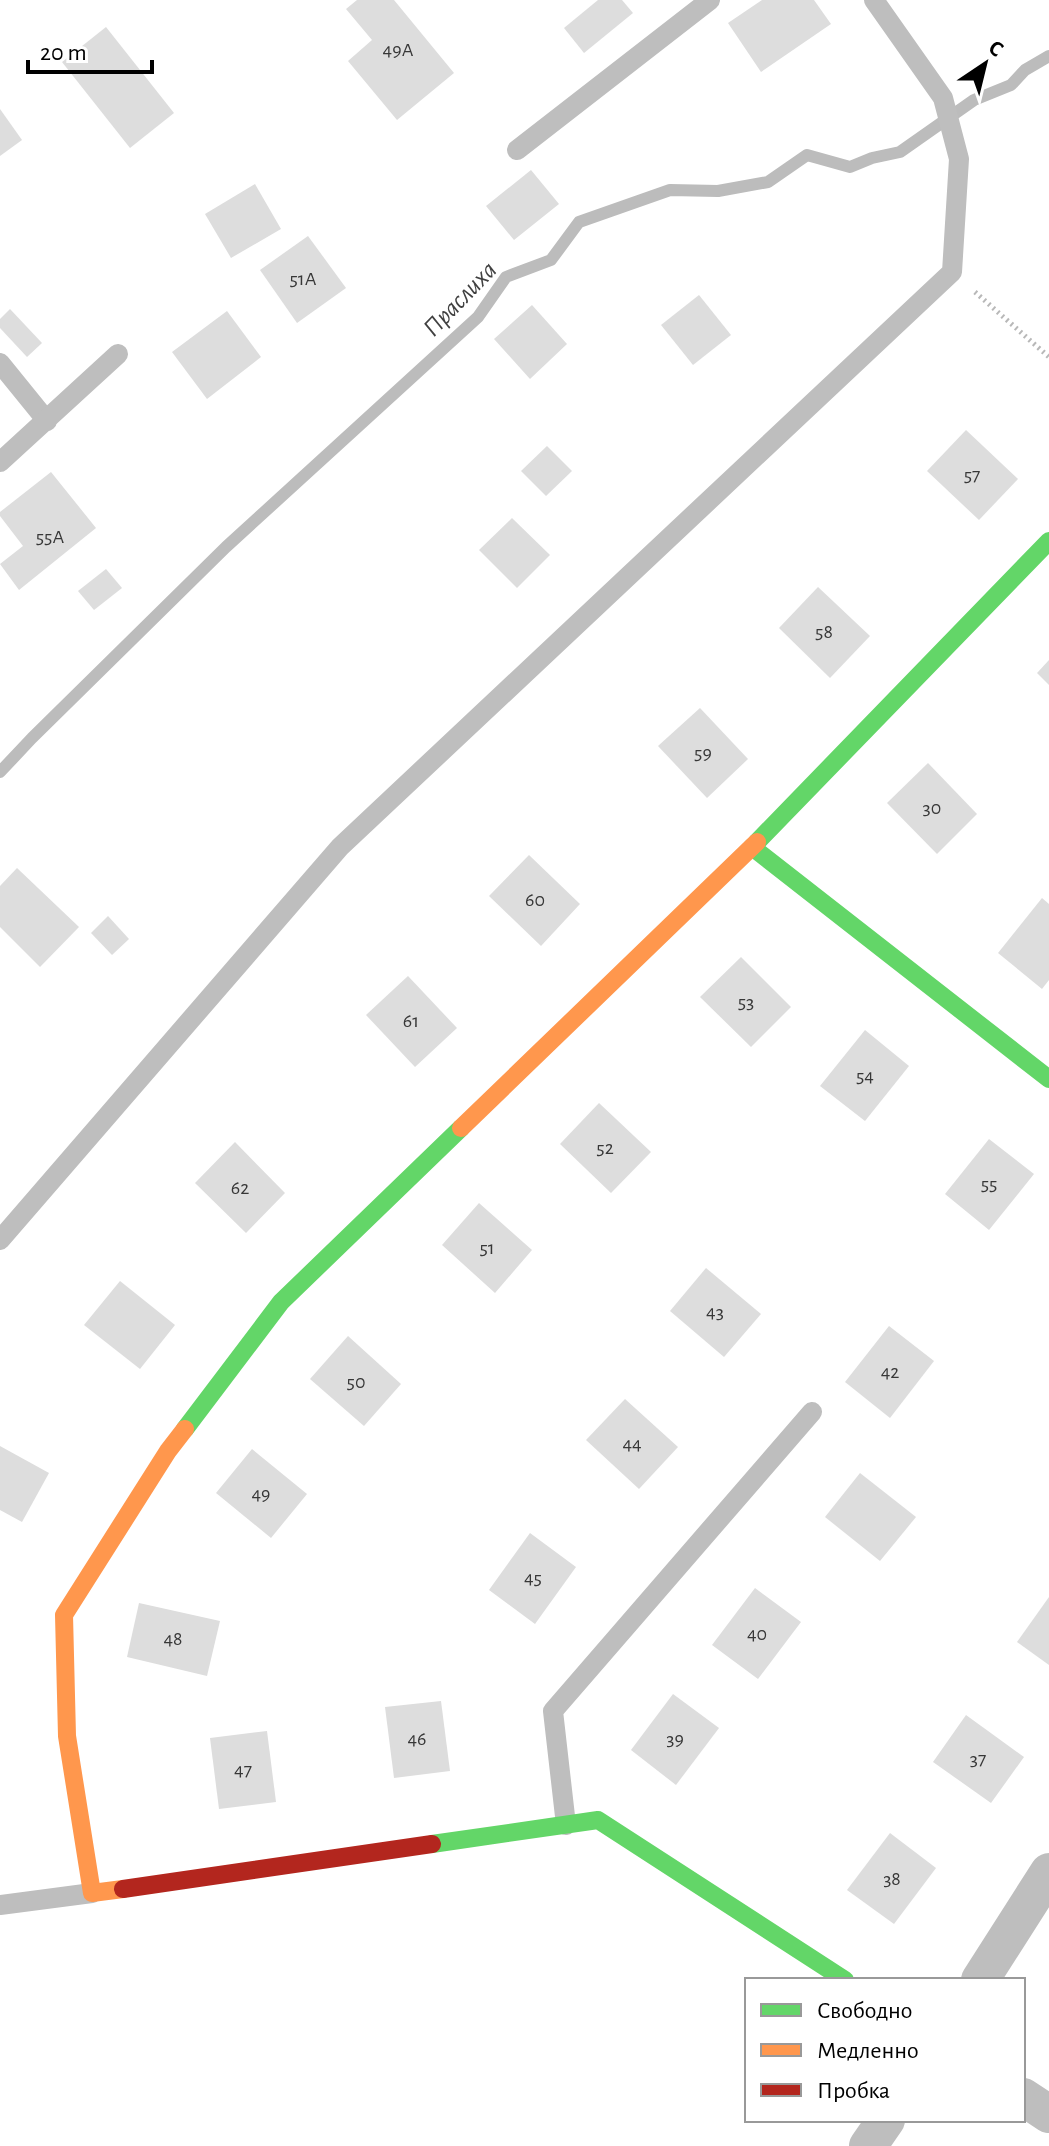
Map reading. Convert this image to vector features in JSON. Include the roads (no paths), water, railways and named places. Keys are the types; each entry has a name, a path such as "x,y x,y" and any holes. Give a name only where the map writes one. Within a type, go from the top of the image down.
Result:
{"street":[{"path":"842,1978 598,1820 92,1893 67,1736 64,1615 168,1451 281,1302 752,847 1049,541"},
{"path":"752,847 1049,1079"},
{"path":"981,1978 1049,1872"},
{"path":"1025,2098 1049,2114"},
{"path":"868,2146 885,2122"}],"lane":[{"path":"517,150 710,0"},
{"path":"0,1240 340,847 952,272 959,159 943,98 874,0"},
{"path":"0,462 118,354"},
{"path":"0,363 47,421"},
{"path":"566,1825 553,1711 812,1412"},
{"path":"0,1905 92,1893"}],"waterway":[{"name":"Праслиха","path":"0,772 226,547 478,317 506,277 551,260 579,222 670,190 718,191 768,182 807,155 850,167 900,152 974,100 1011,85 1025,70 1049,56"}]}
